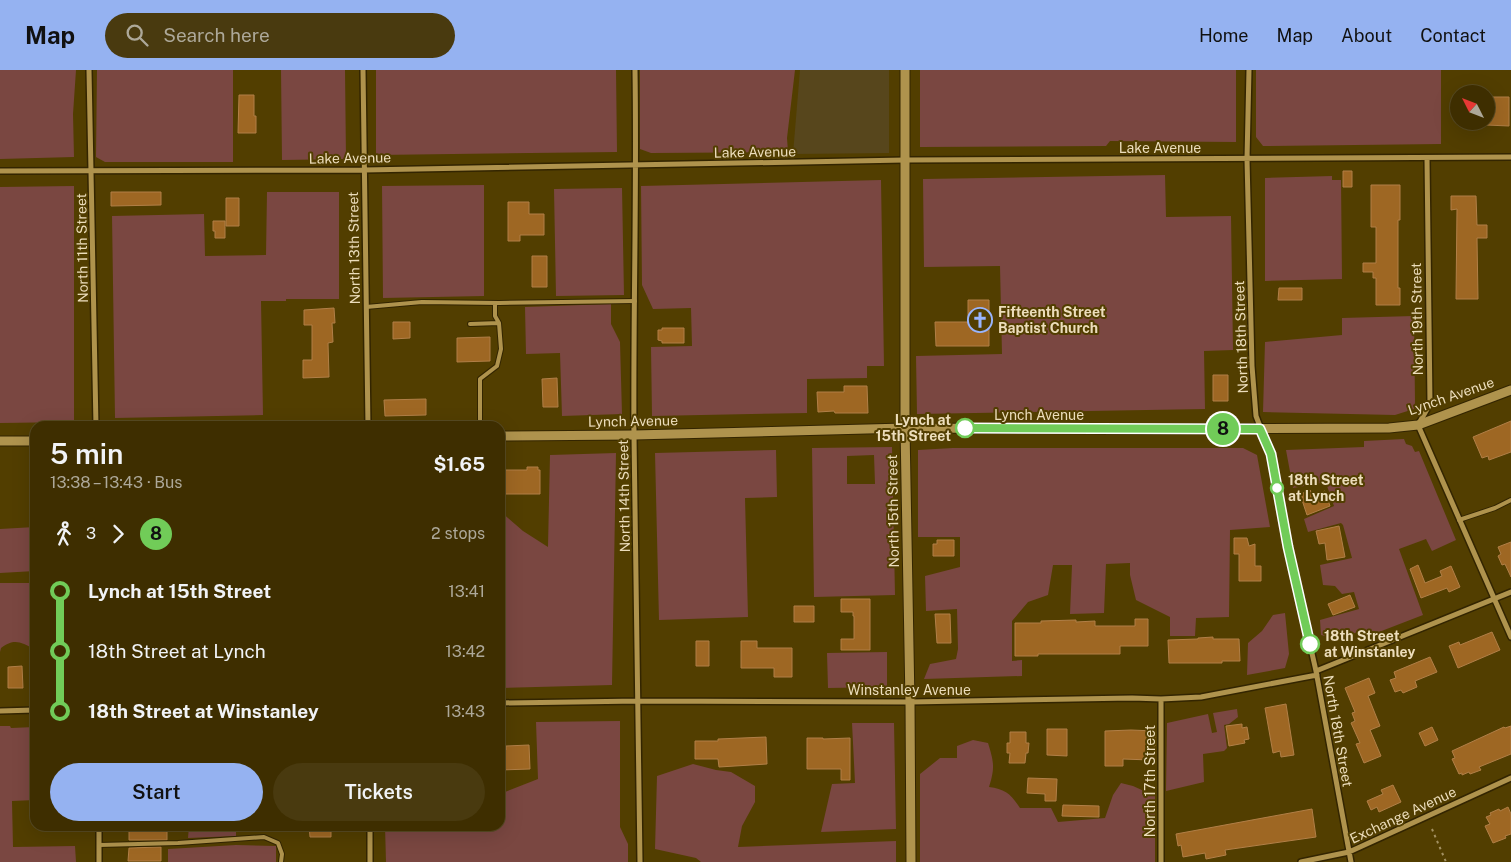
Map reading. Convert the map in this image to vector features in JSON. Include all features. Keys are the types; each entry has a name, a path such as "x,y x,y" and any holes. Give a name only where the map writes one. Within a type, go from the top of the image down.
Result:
{"street":[{"name":"North 11th Street","path":"89,70 96,421"},
{"name":"North 13th Street","path":"363,70 368,421"},
{"name":"North 14th Street","path":"635,70 634,435 640,862"},
{"name":"North 15th Street","path":"904,70 905,428 911,862"},
{"name":"North 18th Street","path":"1249,70 1247,159 1254,401 1260,429 1271,454 1288,547 1316,673 1351,862"},
{"name":"Lake Avenue","path":"0,171 364,170 905,160 1511,157"},
{"name":"North 19th Street","path":"1418,425 1430,404 1427,158"},
{"name":"Lynch Avenue","path":"505,436 634,435 905,428 1389,428 1418,425 1511,390"},
{"path":"1418,425 1511,637"},
{"path":"0,441 30,440"},
{"name":"Winstanley Avenue","path":"505,703 639,701 910,702 1201,697 1316,673 1511,592"},
{"name":"North 17th Street","path":"1161,699 1161,862"},
{"path":"0,711 30,710"},
{"name":"Exchange Avenue","path":"1301,862 1349,852 1511,778"},
{"path":"99,831 99,862"},
{"path":"370,831 370,862"}],"lane":[{"path":"366,307 422,302 495,303 635,300"},
{"path":"480,421 480,379 497,366 501,349 500,323 495,316 495,303"},
{"path":"470,324 500,323"},
{"path":"1459,520 1496,508 1511,500"},
{"path":"99,845 178,843 264,837 278,843 282,854 281,862"}],"path":[{"path":"1432,829 1446,862"}],"shaded area":[{"path":"0,70 76,70 73,114 74,157 0,159"},
{"path":"97,70 233,70 233,162 105,162 96,157"},
{"path":"281,70 345,70 346,159 282,160"},
{"path":"376,70 616,70 617,152 376,155"},
{"path":"640,70 795,70 787,138 788,152 651,153 640,149"},
{"path":"800,70 889,70 889,153 793,154"},
{"path":"920,70 1236,70 1236,142 1110,141 1106,146 920,147"},
{"path":"1256,70 1441,70 1441,144 1263,146 1256,137"},
{"path":"1165,175 1166,217 1231,216 1233,350 1204,351 1205,409 917,414 916,356 1002,354 1000,266 924,267 923,179"},
{"path":"1332,176 1332,180 1341,180 1342,279 1265,281 1265,178"},
{"path":"881,180 884,366 867,366 867,378 807,379 807,413 652,416 651,347 692,346 691,308 653,309 642,285 641,186"},
{"path":"484,185 484,296 383,298 382,186"},
{"path":"74,186 74,421 0,423 0,187"},
{"path":"622,188 624,295 556,296 554,189"},
{"path":"267,192 339,192 339,299 261,301 263,415 115,418 112,216 204,214 205,256 266,255"},
{"path":"611,304 611,324 620,342 622,414 562,416 560,353 526,354 525,307"},
{"path":"1414,316 1414,409 1395,415 1263,412 1265,342 1342,335 1342,318"},
{"path":"1404,439 1406,444 1412,446 1415,452 1419,451 1456,540 1432,551 1426,539 1399,549 1423,615 1366,637 1361,631 1337,639 1321,635 1320,620 1359,609 1354,592 1342,594 1335,586 1323,585 1320,565 1352,558 1341,523 1308,532 1304,519 1334,506 1327,486 1332,481 1293,488 1286,450 1364,447 1364,441"},
{"path":"892,447 895,595 814,597 812,448","holes":["874,455 875,484 847,484 847,456"]},
{"path":"953,448 1243,448 1257,455 1270,527 1230,530 1229,617 1196,618 1195,636 1170,636 1170,617 1136,600 1130,575 1130,563 1106,564 1104,613 1070,614 1072,565 1053,565 1048,595 1028,602 1012,621 1012,661 1022,660 1022,676 924,679 930,664 956,659 958,649 957,609 926,611 925,576 960,567 960,537 918,537 918,450"},
{"path":"776,450 777,497 745,498 748,617 659,620 655,453"},
{"path":"616,453 612,685 505,688 505,515 523,531 548,547 550,455"},
{"path":"30,527 30,571 0,573 0,529"},
{"path":"0,583 30,583 30,647 14,642 1,648 0,652"},
{"path":"1285,613 1289,654 1285,668 1247,675 1248,643 1262,631 1273,615"},
{"path":"887,652 887,687 828,688 827,653"},
{"path":"1237,709 1238,717 1229,724 1224,725 1227,748 1224,751 1203,754 1204,782 1166,791 1167,723 1208,714 1212,733 1217,732 1213,713"},
{"path":"620,721 620,827 628,844 628,862 386,862 385,831 505,831 505,792 538,779 536,722"},
{"path":"852,723 894,723 896,829 821,832 832,784 855,783"},
{"path":"0,726 10,726 11,728 30,727 30,800 12,801 13,847 75,846 76,862 0,862"},
{"path":"973,740 988,743 993,765 989,787 1007,793 1020,808 1051,808 1058,822 1105,818 1113,795 1121,783 1155,796 1155,862 920,862 920,774 940,758 957,758 957,746"},
{"path":"693,764 731,772 755,786 755,802 742,826 738,847 896,841 896,862 701,862 696,858 655,849 657,776"},
{"path":"189,831 236,831 236,836 188,838"},
{"path":"236,845 276,846 276,862 168,862 168,849"}],"building":[{"path":"239,95 254,95 256,133 238,133"},
{"path":"1495,97 1509,97 1509,126 1495,125"},
{"path":"1343,171 1352,171 1352,187 1343,187"},
{"path":"1371,185 1400,185 1398,288 1400,288 1400,305 1376,305 1376,278 1373,278 1373,272 1363,272 1363,263 1376,263 1376,227 1371,227"},
{"path":"111,192 161,192 161,205 111,206"},
{"path":"1451,196 1476,196 1477,225 1487,225 1487,238 1477,238 1478,299 1456,299 1457,209 1451,210"},
{"path":"226,198 239,198 239,226 226,226"},
{"path":"508,202 529,202 529,214 544,214 544,235 520,235 520,241 508,241"},
{"path":"213,221 225,221 225,238 215,238"},
{"path":"532,256 547,256 547,287 532,287"},
{"path":"1279,288 1302,288 1302,300 1278,300"},
{"path":"968,300 989,300 989,346 936,346 935,322 968,322"},
{"path":"334,308 335,323 332,323 333,342 328,343 329,377 303,378 303,360 312,360 312,325 304,325 304,310"},
{"path":"393,322 410,322 410,338 393,339"},
{"path":"662,328 684,328 684,343 662,343 662,341 658,340 658,330 662,330"},
{"path":"490,337 490,361 457,362 457,338"},
{"path":"1213,375 1228,375 1228,401 1213,401"},
{"path":"557,378 558,407 543,407 542,379"},
{"path":"844,386 867,386 868,413 818,412 817,392 844,392"},
{"path":"426,399 426,415 385,416 384,400"},
{"path":"1511,421 1511,452 1489,460 1488,456 1482,458 1473,437"},
{"path":"527,467 538,467 538,470 540,470 540,494 505,494 505,470 527,470"},
{"path":"1310,490 1313,496 1325,491 1330,506 1307,515 1301,494"},
{"path":"1339,526 1345,557 1327,560 1325,543 1319,544 1316,531"},
{"path":"1234,538 1247,538 1249,546 1255,544 1255,566 1261,566 1261,581 1239,581 1239,554 1234,554"},
{"path":"937,540 954,540 954,556 933,556 933,544 937,544"},
{"path":"1511,542 1511,577 1505,564 1502,565 1498,556 1501,554 1498,547"},
{"path":"1418,565 1425,583 1442,576 1440,571 1451,566 1460,587 1449,592 1447,588 1421,598 1410,569"},
{"path":"1350,595 1355,607 1333,615 1328,604"},
{"path":"841,599 870,599 870,650 841,650 841,639 854,639 854,616 853,612 841,612"},
{"path":"794,606 814,606 814,622 794,622"},
{"path":"935,614 950,614 951,643 937,643"},
{"path":"1135,619 1148,619 1148,646 1120,646 1120,654 1038,654 1038,656 1015,656 1015,623 1076,620 1076,622 1095,621 1095,626 1135,626"},
{"path":"1492,632 1500,650 1458,668 1449,646 1459,642 1460,645"},
{"path":"1213,637 1213,639 1239,639 1240,661 1169,663 1168,640"},
{"path":"696,641 709,641 709,666 696,666"},
{"path":"741,641 757,641 757,648 792,648 792,677 774,677 774,668 741,668"},
{"path":"1430,657 1437,672 1415,681 1417,687 1403,693 1401,690 1395,692 1390,680 1396,678 1394,672"},
{"path":"22,666 23,688 8,688 8,667"},
{"path":"1369,678 1375,693 1368,696 1380,726 1370,730 1381,756 1364,763 1356,744 1360,743 1351,723 1355,721 1352,713 1355,712 1345,688"},
{"path":"1286,704 1294,755 1281,757 1280,751 1273,753 1265,708"},
{"path":"1242,724 1242,728 1247,727 1249,739 1244,740 1245,743 1229,746 1226,726"},
{"path":"1511,726 1511,754 1479,767 1481,770 1470,774 1469,772 1462,775 1462,773 1459,774 1452,759 1455,758 1452,751 1504,727"},
{"path":"1432,727 1438,740 1425,746 1419,733"},
{"path":"1047,729 1067,729 1067,756 1047,755"},
{"path":"1105,731 1155,731 1155,746 1151,746 1150,760 1123,759 1123,766 1105,766"},
{"path":"1010,732 1026,732 1026,743 1029,743 1025,763 1009,763 1010,753 1007,753 1007,743 1010,743"},
{"path":"766,737 767,764 719,767 718,759 695,759 695,741"},
{"path":"807,738 850,738 850,780 841,780 841,769 807,769"},
{"path":"529,745 530,769 505,770 506,746"},
{"path":"1028,778 1057,779 1056,801 1045,801 1045,794 1027,793"},
{"path":"1393,785 1401,802 1379,812 1377,807 1371,810 1367,801 1383,794 1381,790"},
{"path":"1063,805 1099,806 1099,817 1062,816"},
{"path":"1508,807 1511,814 1511,834 1493,843 1485,826 1490,824 1486,817 1491,815 1490,813"},
{"path":"1312,809 1316,837 1225,850 1226,855 1206,859 1205,853 1183,857 1181,845 1178,846 1176,834"},
{"path":"129,831 167,831 167,840 129,840"},
{"path":"309,831 331,831 331,837 310,837"},
{"path":"161,847 161,861 128,861 129,848"}],"bus line":[{"name":"8","path":"965,428 1260,429 1271,454 1288,547 1310,644"}],"place":[{"name":"Fifteenth Street Baptist Church","path":"980,320"},
{"name":"Lynch at 15th Street","path":"965,428"},
{"name":"18th Street at Lynch","path":"1277,488"},
{"name":"18th Street at Winstanley","path":"1310,644"}]}
